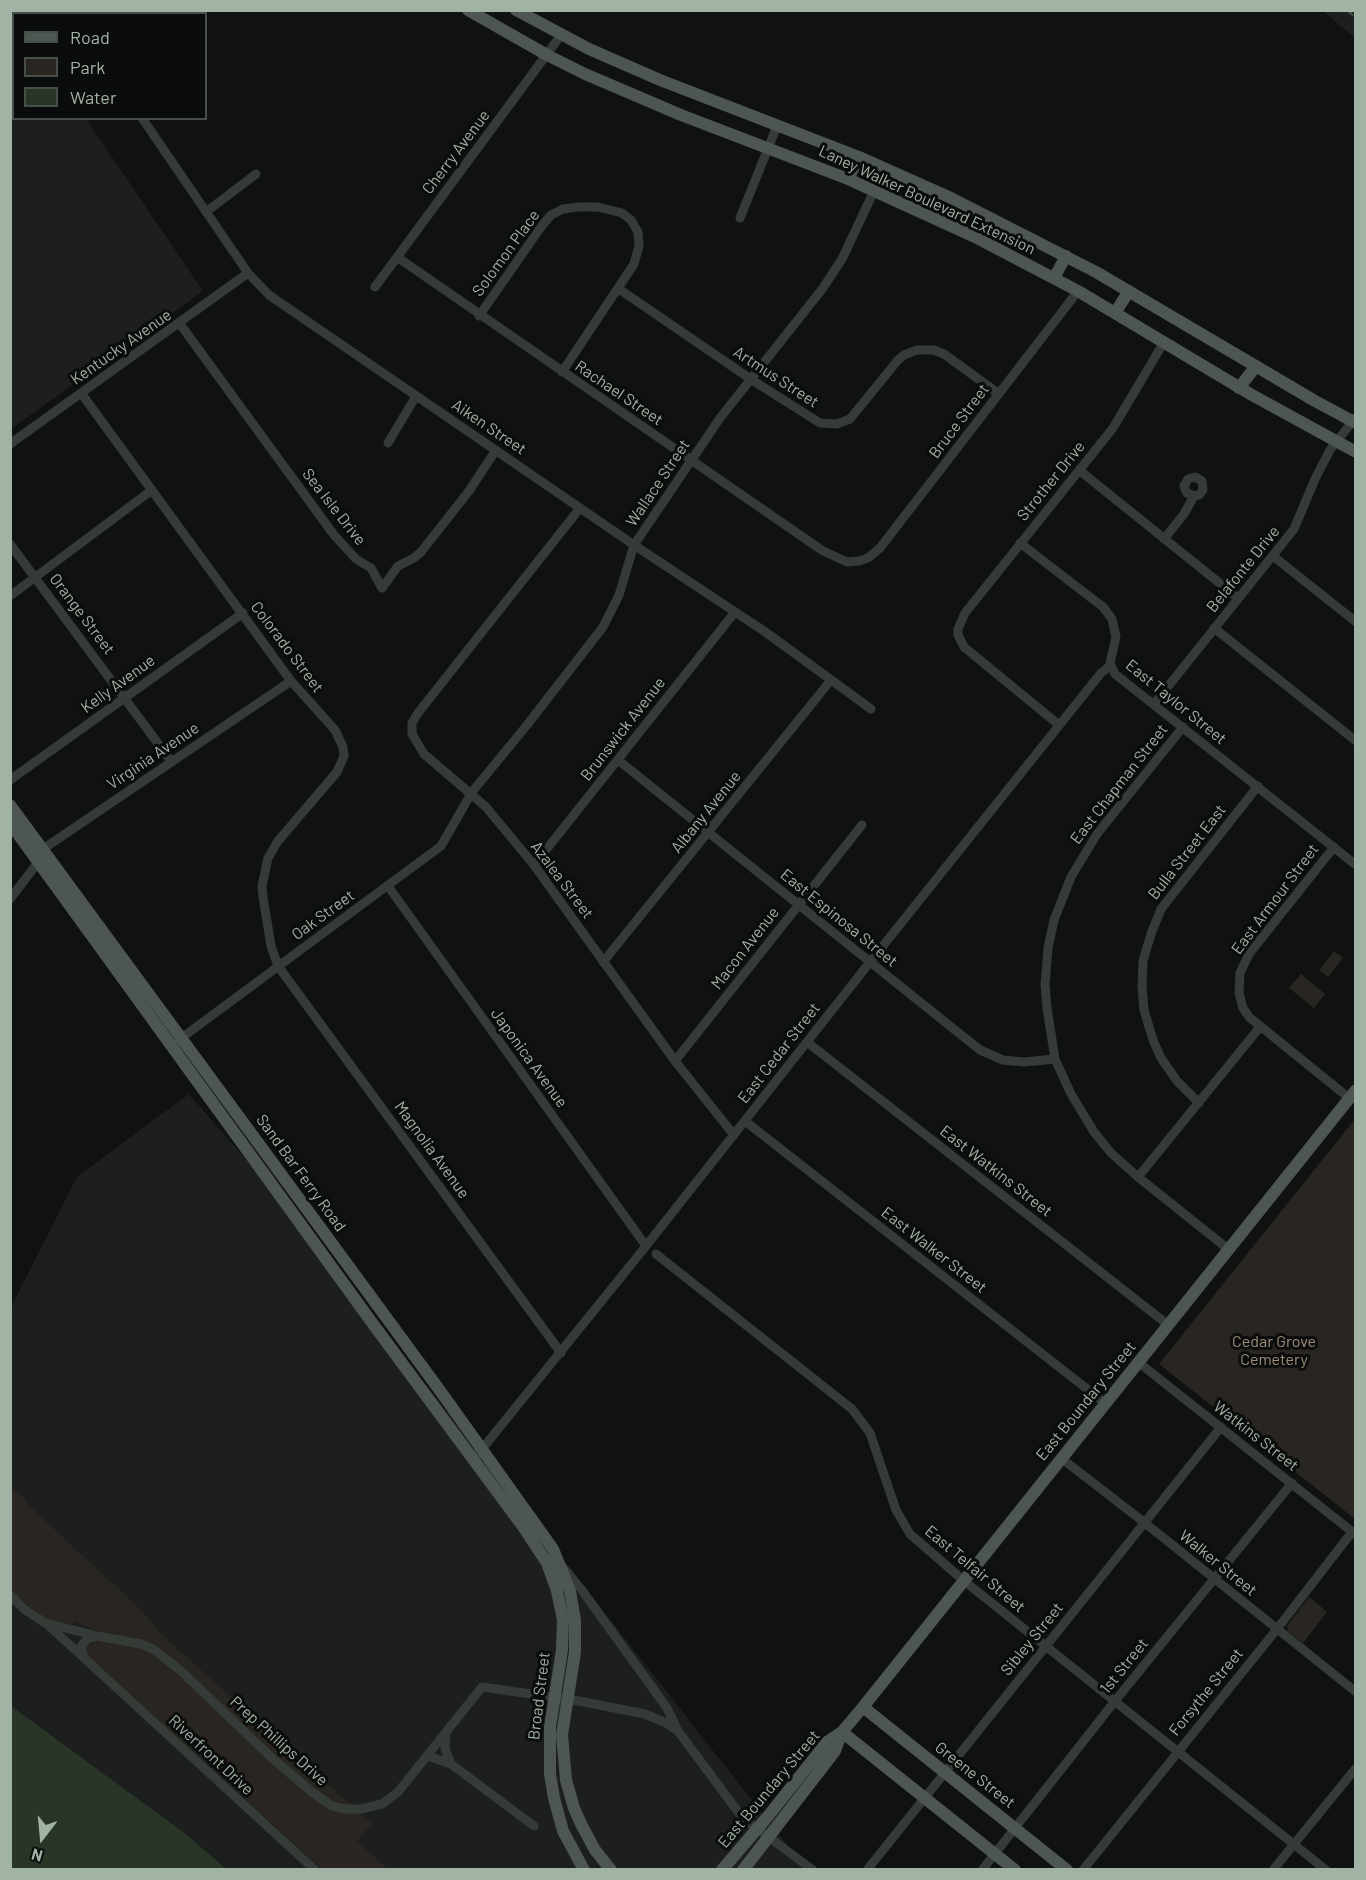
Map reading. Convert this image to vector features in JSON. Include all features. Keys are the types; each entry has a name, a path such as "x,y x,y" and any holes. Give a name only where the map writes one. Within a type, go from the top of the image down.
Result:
{"main road":[{"name":"Laney Walker Boulevard Extension","path":"468,10 547,55 639,98 848,179 975,237 1078,291 1239,388 1356,452"},
{"name":"Laney Walker Boulevard Extension","path":"516,10 561,35 660,80 859,157 951,198 1066,256 1355,421"},
{"path":"848,179 859,157"},
{"path":"1054,278 1066,256"},
{"path":"1115,313 1129,291"},
{"path":"1239,388 1256,366"},
{"name":"Sand Bar Ferry Road","path":"10,805 41,855 176,1042 478,1455 544,1536 560,1563"},
{"name":"Sand Bar Ferry Road","path":"10,823 41,855"},
{"name":"East Boundary Street","path":"723,1869 827,1742 842,1732 1352,1094"},
{"name":"Sand Bar Ferry Road","path":"478,1455 524,1528"},
{"name":"Broad Street","path":"524,1528 547,1563 560,1605 562,1735 566,1780 581,1824 595,1850 611,1869"},
{"name":"Broad Street","path":"560,1563 570,1591 575,1620 575,1652 550,1727 548,1757 554,1798 563,1831 584,1869"},
{"name":"Greene Street","path":"862,1707 1068,1869"},
{"path":"842,1732 1015,1869"},
{"name":"East Boundary Street","path":"743,1869 835,1751 842,1732"}],"street":[{"name":"Cherry Avenue","path":"375,287 561,35"},
{"name":"Aiken Street","path":"143,120 248,273 276,300 735,612 871,709"},
{"path":"740,218 777,126"},
{"path":"206,212 256,174"},
{"name":"Wallace Street","path":"472,792 603,627 619,595 634,545 720,418 752,380 837,267 874,191"},
{"name":"Solomon Place","path":"480,316 551,215 563,208 598,207 622,213 631,220 638,232 639,246 634,264 562,372"},
{"name":"Rachael Street","path":"397,257 823,551 847,562 859,561"},
{"name":"Kentucky Avenue","path":"10,444 248,273"},
{"name":"Artmus Street","path":"619,289 752,380 820,423 837,424 850,419 904,355 910,351 934,350 955,360 999,394"},
{"name":"Bruce Street","path":"859,561 874,554 880,548 1078,291"},
{"name":"Sea Isle Drive","path":"180,324 334,535 356,559 371,568 382,588 398,566 421,552 469,490 496,450"},
{"name":"Strother Drive","path":"1059,725 964,647 958,635 960,622 1020,543 1113,428 1164,342"},
{"name":"Colorado Street","path":"81,393 291,681 335,730 343,747 344,756 333,777 281,838 268,858 262,886 263,897 271,946 278,966"},
{"path":"388,443 416,396"},
{"name":"Belafonte Drive","path":"1155,704 1294,529 1315,479 1336,442 1355,421"},
{"path":"1079,470 1238,598"},
{"path":"10,596 152,490"},
{"path":"1164,539 1184,514 1194,496"},
{"name":"Azalea Street","path":"580,508 414,718 411,730 424,754 472,792 534,865 675,1061 734,1135"},
{"name":"East Taylor Street","path":"1020,543 1102,607 1112,619 1116,637 1110,666 1115,674 1356,865"},
{"name":"Orange Street","path":"10,544 171,761"},
{"path":"1273,556 1356,622"},
{"name":"Brunswick Avenue","path":"534,865 735,612"},
{"name":"Kelly Avenue","path":"10,780 243,613"},
{"path":"1214,628 1356,741"},
{"name":"East Cedar Street","path":"478,1455 1059,725 1101,673 1110,666"},
{"name":"Albany Avenue","path":"603,962 831,680"},
{"name":"Virginia Avenue","path":"10,899 41,855 171,761 291,681"},
{"name":"East Chapman Street","path":"1183,727 1097,834 1078,862 1064,891 1050,935 1046,973 1047,1008 1055,1059 1071,1094 1094,1132 1111,1153 1138,1177 1228,1249"},
{"name":"East Espinosa Street","path":"618,760 981,1050 1003,1060 1024,1062 1055,1059"},
{"name":"Bulla Street East","path":"1199,1103 1177,1081 1161,1058 1153,1040 1144,1010 1143,961 1150,934 1161,909 1258,786"},
{"name":"Oak Street","path":"176,1042 441,846 472,792"},
{"name":"Macon Avenue","path":"675,1061 861,825"},
{"name":"East Armour Street","path":"1334,847 1254,945 1243,964 1238,984 1241,1001 1249,1017 1352,1094"},
{"name":"Japonica Avenue","path":"387,886 646,1246"},
{"name":"Magnolia Avenue","path":"278,966 561,1353"},
{"path":"1138,1177 1260,1027"},
{"name":"East Watkins Street","path":"807,1042 1167,1324"},
{"name":"East Walker Street","path":"745,1120 1105,1403"},
{"name":"East Telfair Street","path":"656,1254 852,1409 866,1426 876,1447 900,1520 910,1534 963,1580 1326,1869"},
{"name":"Watkins Street","path":"1138,1362 1354,1533"},
{"name":"Sibley Street","path":"867,1869 1221,1427"},
{"name":"Walker Street","path":"1061,1458 1356,1692"},
{"name":"1st Street","path":"982,1869 1114,1701 1292,1483"},
{"name":"Forsythe Street","path":"1083,1869 1354,1533"},
{"path":"560,1563 667,1708 678,1731 739,1813 813,1869"},
{"name":"Prep Phillips Drive","path":"10,1595 24,1609 45,1623 141,1644 162,1655 273,1759 332,1806 361,1809 382,1804 398,1792 482,1687 561,1698 645,1714 678,1731"},
{"name":"Riverfront Drive","path":"45,1623 315,1869"},
{"path":"87,1661 81,1651 82,1645 88,1638 97,1636"},
{"path":"446,1733 445,1749 451,1764"},
{"path":"428,1756 451,1764 534,1826"},
{"path":"1273,1869 1356,1768"}],"shaded area":[{"path":"1323,11 1355,11 1355,38"},
{"path":"12,104 12,120 87,120 203,291 11,429 10,105"},
{"path":"189,1094 276,1194 806,1869 147,1869 11,1769 10,1309 77,1177"}],"green space":[{"path":"1334,951 1343,958 1328,977 1319,970"},
{"path":"1301,974 1325,994 1314,1008 1289,988"},
{"name":"Cedar Grove Cemetery","path":"1355,1119 1355,1519 1159,1364"},
{"path":"10,1486 138,1607 161,1634 372,1824 357,1841 388,1869 322,1869 86,1654 87,1643 101,1633 75,1621 72,1627 42,1617 11,1591"},
{"path":"1309,1597 1327,1612 1303,1643 1288,1631 1287,1626"}],"water":[{"path":"11,1706 187,1835 226,1869 11,1869"}],"railway":[{"path":"1347,10 1356,18"}]}
